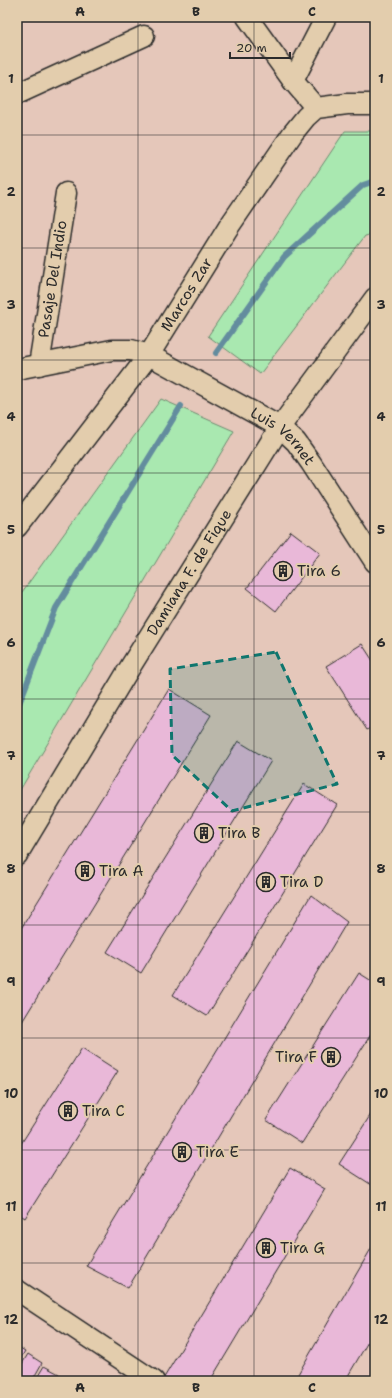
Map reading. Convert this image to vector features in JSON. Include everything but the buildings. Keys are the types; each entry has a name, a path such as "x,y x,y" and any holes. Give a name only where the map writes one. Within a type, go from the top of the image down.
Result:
{"street":[{"path":"246,17 293,81 316,108 347,104 375,104"},
{"path":"293,81 326,17"},
{"path":"17,94 144,36"},
{"name":"Marcos Zar","path":"17,527 149,355 228,228 293,133 306,116 316,108"},
{"name":"Pasaje Del Indio","path":"39,364 66,193"},
{"name":"Damiana F. de Fique","path":"17,855 132,664 280,427 375,298"},
{"name":"Luis Vernet","path":"17,369 112,350 131,350 149,355 280,427 296,442 311,462 375,562"},
{"path":"17,1290 154,1381"}],"highlighted area":[{"path":"276,652 337,784 232,811 172,755 170,669"}],"green space":[{"path":"345,131 375,131 375,234 365,236 260,374 208,336"},
{"path":"161,399 234,431 17,795 17,599"}],"waterway":[{"path":"216,353 284,257 363,185 375,181"},
{"path":"17,709 56,608 181,406"}],"place":[{"name":"Tira 6","path":"283,571"},
{"name":"Tira B","path":"204,833"},
{"name":"Tira A","path":"85,871"},
{"name":"Tira D","path":"266,882"},
{"name":"Tira F","path":"331,1057"},
{"name":"Tira C","path":"68,1111"},
{"name":"Tira E","path":"182,1152"},
{"name":"Tira G","path":"266,1248"}]}
